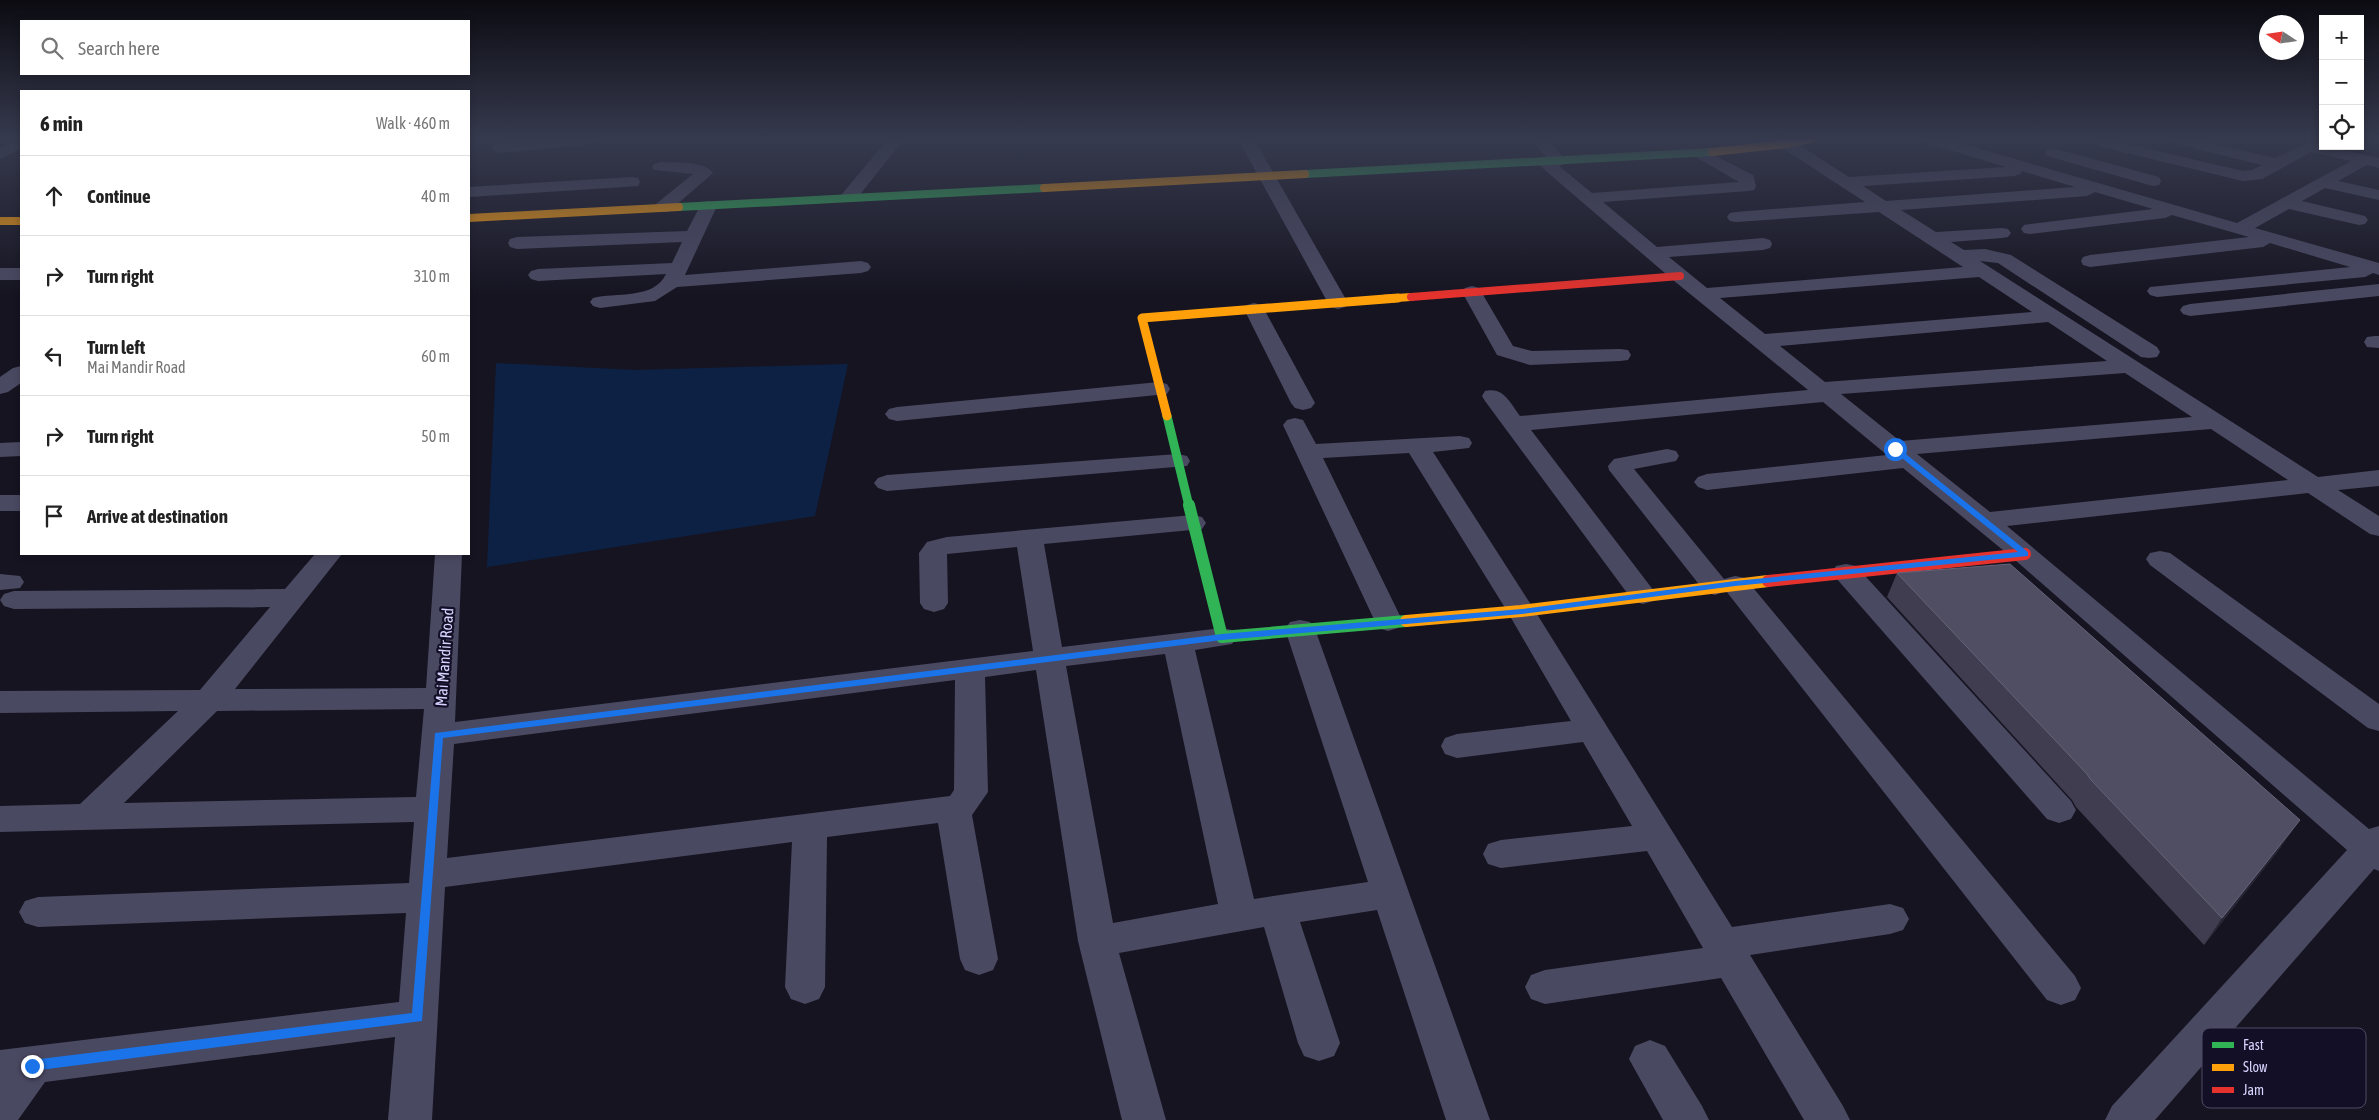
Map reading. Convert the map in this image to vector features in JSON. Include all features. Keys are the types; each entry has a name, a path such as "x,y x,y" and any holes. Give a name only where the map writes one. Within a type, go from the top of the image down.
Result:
{"street":[{"path":"662,208 683,191"},
{"path":"848,198 853,191"},
{"path":"470,218 976,191"},
{"path":"1275,191 1338,302"},
{"path":"1582,191 1680,276 2025,554 2376,848 2211,1028"},
{"path":"1588,198 1678,191"},
{"path":"1860,191 2379,528"},
{"path":"2239,229 2309,191"},
{"path":"2362,191 2379,195"},
{"path":"1736,217 2112,192 2379,269"},
{"path":"2287,203 2359,220"},
{"path":"600,302 656,295 676,275 708,206"},
{"path":"2030,229 2178,211"},
{"path":"1934,238 2002,233"},
{"path":"517,243 694,236"},
{"path":"2090,261 2276,240"},
{"path":"1654,254 1763,244"},
{"path":"1962,256 1985,255 2004,259 2149,352"},
{"path":"538,275 676,275 861,267"},
{"path":"2157,290 2379,269"},
{"path":"1702,294 1983,271"},
{"path":"0,274 20,274"},
{"path":"1222,637 1142,318 1680,276"},
{"path":"2190,310 2379,290"},
{"path":"1472,292 1505,350 1530,358 1620,355"},
{"path":"1254,309 1299,414 1308,452 1388,622"},
{"path":"1761,341 2052,316"},
{"path":"1514,424 1824,392 2128,366"},
{"path":"897,414 1159,389"},
{"path":"1493,396 1643,595"},
{"path":"1707,482 1902,454 2216,422"},
{"path":"1308,452 1460,443"},
{"path":"1417,446 1522,611 1828,1120"},
{"path":"0,450 20,449"},
{"path":"1667,456 1623,464 1620,466 1621,470 1725,585 2061,988"},
{"path":"887,483 1178,461"},
{"path":"1983,520 2379,478"},
{"path":"0,503 20,503"},
{"path":"934,603 933,553 937,548 1193,523"},
{"path":"1029,538 1097,942 1144,1120"},
{"path":"438,735 1222,637 1522,611 1725,585 2025,554"},
{"path":"88,817 209,700 328,555"},
{"name":"Mai Mandir Road","path":"410,1120 448,613 449,555"},
{"path":"2160,559 2379,720"},
{"path":"1846,572 2059,810"},
{"path":"8,588 293,598"},
{"path":"1300,629 1468,1120"},
{"path":"1178,643 1239,916"},
{"path":"38,912 428,886 810,826 953,808 962,805 971,792 970,669"},
{"path":"0,702 441,698"},
{"path":"1457,746 1593,730"},
{"path":"953,808 979,959"},
{"path":"0,819 433,809"},
{"path":"805,987 810,826"},
{"path":"1501,854 1657,837"},
{"path":"1097,942 1239,916 1390,893"},
{"path":"1278,910 1319,1043"},
{"path":"1545,987 1890,919"},
{"path":"0,1110 16,1067 418,1017"},
{"path":"2127,1120 2202,1038"},
{"path":"1650,1058 1687,1120"}],"water":[{"path":"496,363 635,370 848,364 815,516 487,567"}],"building":[{"path":"2010,564 2300,820 2222,918 1897,573"}],"traffic: fast":[{"path":"679,207 981,191"},
{"path":"1167,416 1222,637 1406,621"}],"traffic: slow":[{"path":"470,218 679,207"},
{"path":"0,221 20,221"},
{"path":"1167,416 1142,318 1411,297"},
{"path":"1406,621 1521,611 1768,581"}],"traffic: jam":[{"path":"1411,297 1680,276"},
{"path":"1768,581 2025,554"}],"route":[{"path":"32,1066 418,1017 438,735 1222,637 1522,611 1735,584 2025,554 1895,449"}]}
